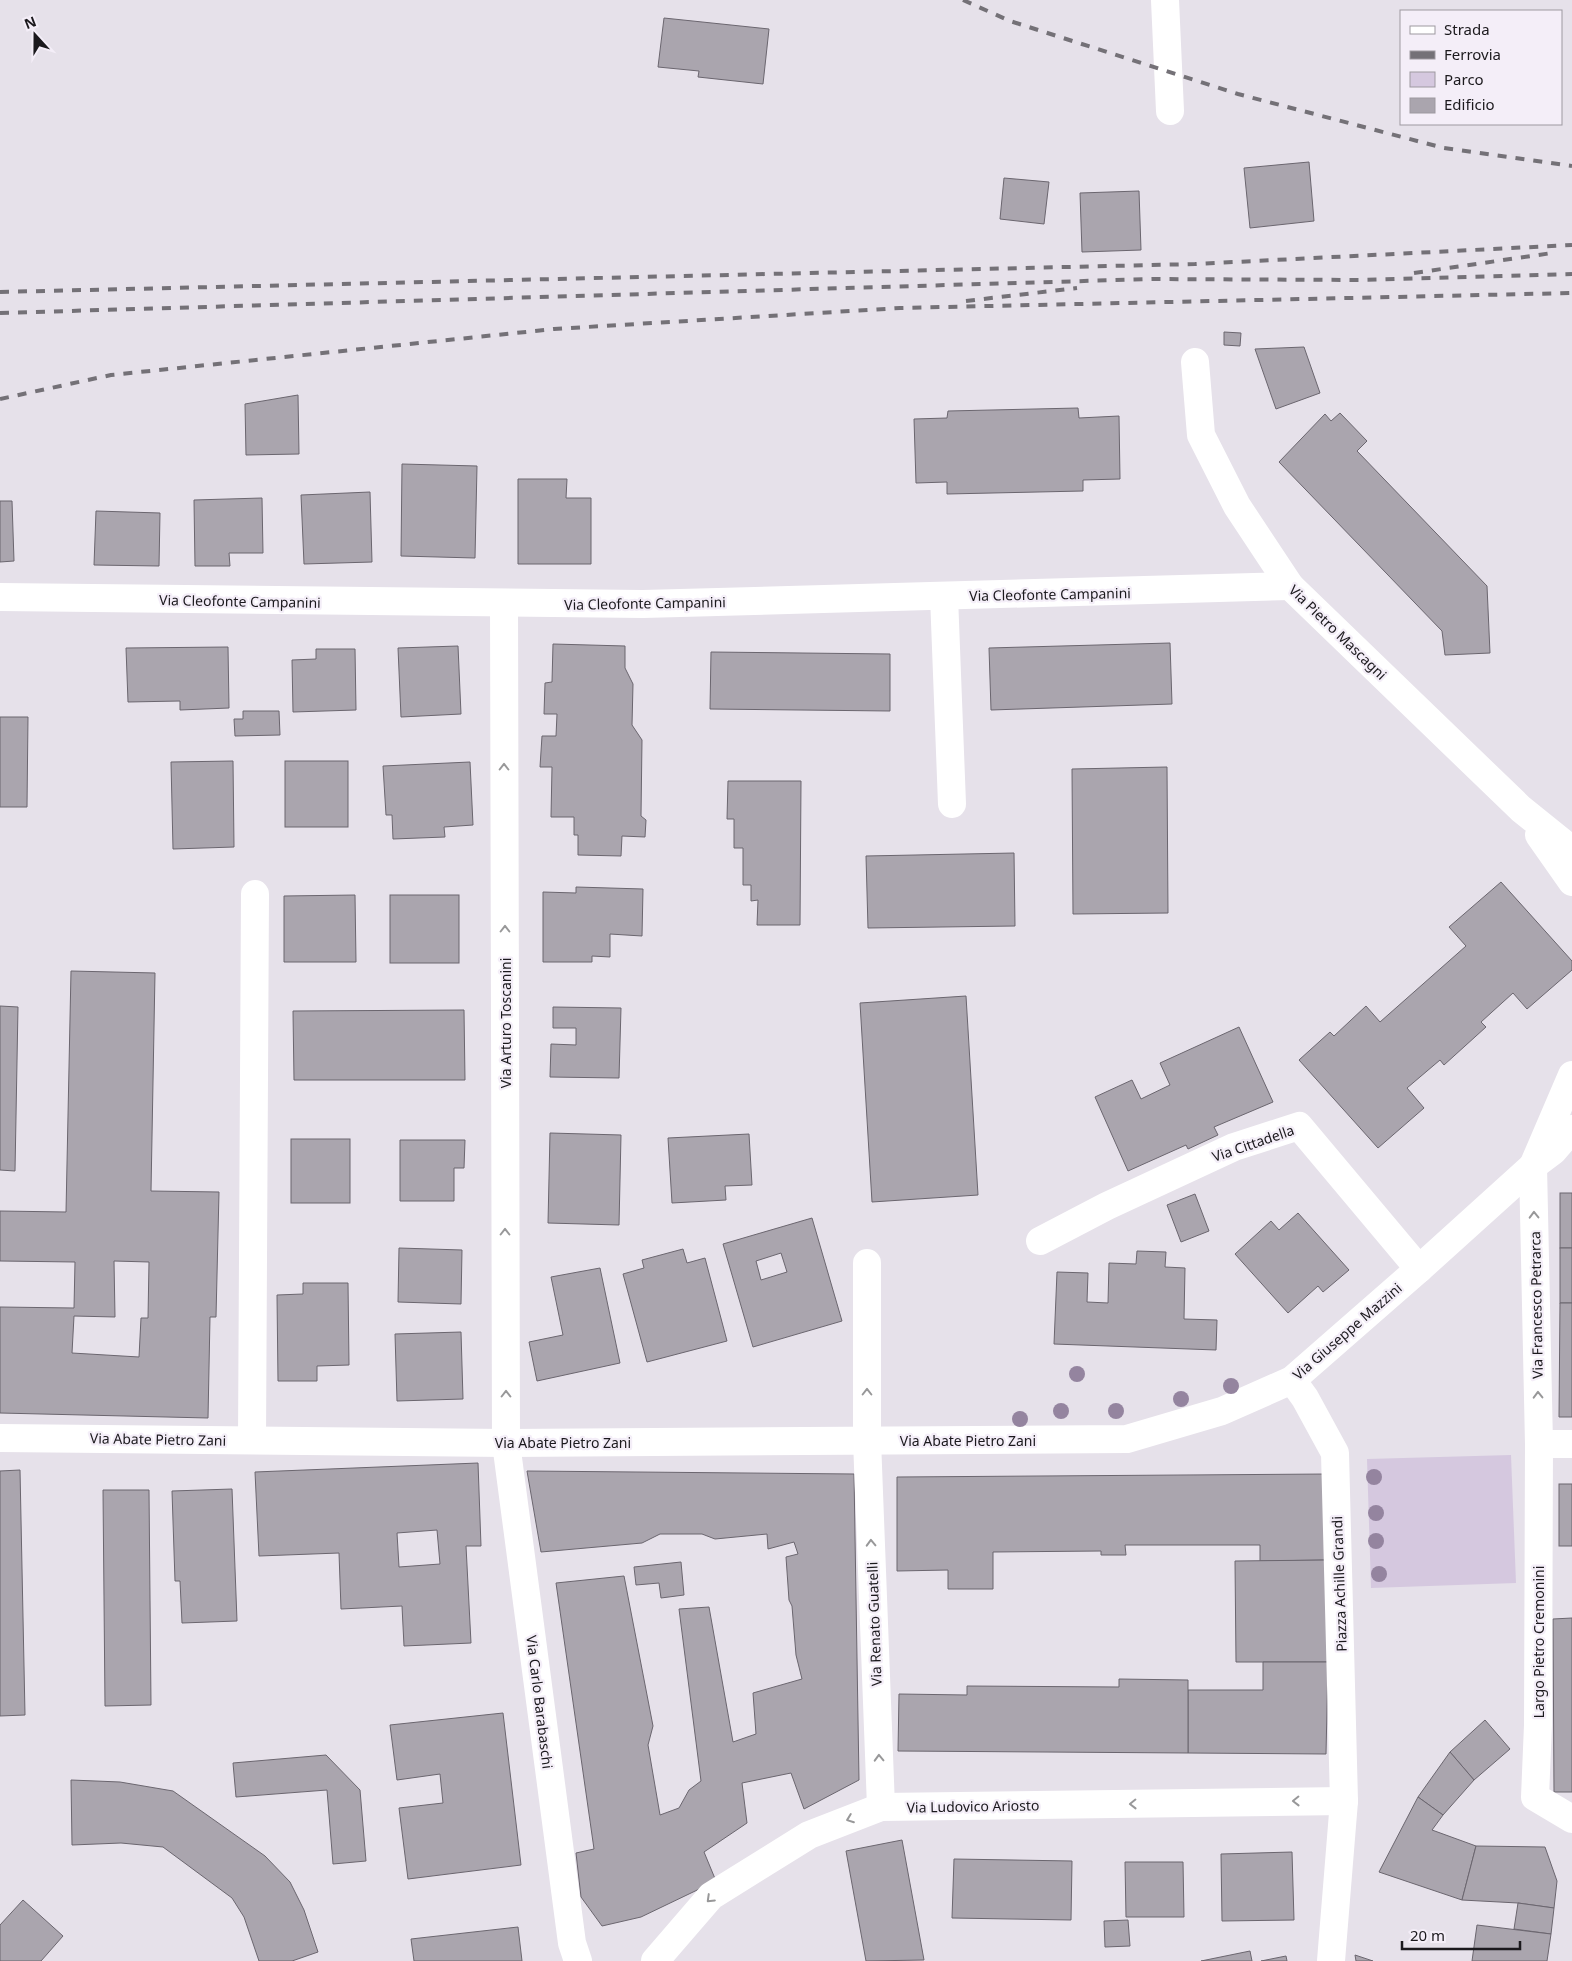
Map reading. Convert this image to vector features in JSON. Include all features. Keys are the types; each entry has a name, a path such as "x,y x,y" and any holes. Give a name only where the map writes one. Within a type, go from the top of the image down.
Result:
{"street":[{"path":"1165,0 1170,111"},
{"name":"Via Pietro Mascagni","path":"1195,362 1201,436 1237,506 1290,586 1521,809 1572,850"},
{"name":"Via Cleofonte Campanini","path":"0,597 651,604 1290,586"},
{"path":"944,596 952,804"},
{"name":"Via Arturo Toscanini","path":"504,603 506,1443"},
{"name":"Via Pietro Mascagni","path":"1521,809 1572,882"},
{"path":"252,1440 255,894"},
{"name":"Via Giuseppe Mazzini","path":"1553,1157 1572,1075"},
{"name":"Via Cittadella","path":"1040,1241 1107,1206 1234,1147 1299,1126 1419,1269"},
{"name":"Via Giuseppe Mazzini","path":"1126,1439 1222,1410 1292,1380 1419,1269 1553,1157 1572,1128"},
{"name":"Via Francesco Petrarca","path":"1539,1444 1553,1157"},
{"name":"Via Renato Guatelli","path":"866,1263 867,1440 881,1807"},
{"name":"Piazza Achille Grandi","path":"1292,1380 1305,1398 1335,1452 1344,1800 1331,1961"},
{"name":"Via Abate Pietro Zani","path":"0,1438 506,1443 1126,1439"},
{"name":"Via Carlo Barabaschi","path":"506,1443 570,1933 578,1961"},
{"path":"1539,1444 1572,1444"},
{"name":"Largo Pietro Cremonini","path":"1539,1444 1538,1725 1535,1797 1572,1818"},
{"name":"Via Ludovico Ariosto","path":"655,1961 711,1896 808,1834 881,1807 1344,1800"}],"green space":[{"path":"1511,1455 1516,1583 1371,1588 1367,1459"}],"building":[{"path":"664,18 769,29 763,84 698,77 699,71 658,67"},
{"path":"1309,162 1314,221 1250,228 1244,168"},
{"path":"1004,178 1049,182 1044,224 1000,219"},
{"path":"1139,191 1141,250 1082,252 1080,193"},
{"path":"1224,332 1241,333 1240,346 1224,345"},
{"path":"1304,347 1320,393 1276,409 1255,349"},
{"path":"298,395 299,454 246,455 245,404"},
{"path":"1078,408 1079,418 1119,416 1120,479 1083,480 1083,491 947,494 947,482 916,483 914,419 947,418 948,411"},
{"path":"1340,413 1367,441 1357,451 1487,586 1490,653 1445,655 1442,631 1279,462 1325,414 1331,421"},
{"path":"402,464 477,466 475,558 401,556"},
{"path":"518,479 567,479 566,498 591,498 591,564 518,564"},
{"path":"370,492 372,562 304,564 301,495"},
{"path":"262,498 263,553 229,553 230,566 195,566 194,500"},
{"path":"0,501 12,501 14,561 0,562"},
{"path":"96,511 160,513 159,566 94,565"},
{"path":"1170,643 1172,704 991,710 989,648"},
{"path":"553,644 625,646 625,668 633,684 632,725 642,740 641,816 646,820 645,837 622,836 621,856 578,855 578,835 574,835 574,817 551,817 552,767 540,767 542,736 556,736 557,714 544,714 545,683 552,682"},
{"path":"458,646 461,714 401,717 398,648"},
{"path":"228,647 229,708 180,710 180,701 128,702 126,648"},
{"path":"316,649 355,649 356,710 293,712 292,660 316,659"},
{"path":"711,652 890,654 890,711 710,709"},
{"path":"243,711 279,711 280,735 235,736 234,719 243,719"},
{"path":"0,717 28,717 27,807 0,807"},
{"path":"233,761 234,847 173,849 171,762"},
{"path":"285,761 348,761 348,827 285,827"},
{"path":"470,762 473,825 444,827 445,837 393,839 392,815 386,815 383,766"},
{"path":"1167,767 1168,913 1073,914 1072,769"},
{"path":"728,781 801,781 800,925 757,925 758,900 751,901 751,885 743,885 743,848 734,848 734,819 727,819"},
{"path":"1014,853 1015,926 868,928 866,856"},
{"path":"1501,882 1572,961 1572,970 1527,1009 1513,993 1481,1022 1486,1027 1444,1065 1440,1060 1407,1088 1424,1108 1378,1148 1299,1060 1330,1032 1334,1036 1366,1006 1380,1022 1466,946 1449,927"},
{"path":"576,887 643,889 642,936 610,934 610,957 592,956 592,962 543,962 543,892 576,893"},
{"path":"355,895 356,962 284,962 284,896"},
{"path":"390,895 459,895 459,963 390,963"},
{"path":"71,971 155,973 151,1191 219,1192 216,1317 210,1317 208,1418 0,1413 0,1307 74,1308 75,1262 0,1261 0,1211 66,1212","holes":["114,1261 149,1262 148,1318 141,1318 139,1357 72,1353 74,1316 115,1317"]},
{"path":"966,996 978,1195 872,1202 860,1003"},
{"path":"0,1006 18,1007 15,1171 0,1170"},
{"path":"553,1007 621,1008 619,1078 550,1077 551,1044 576,1045 576,1028 553,1028"},
{"path":"464,1010 465,1080 294,1080 293,1011"},
{"path":"1239,1027 1273,1102 1214,1127 1218,1135 1188,1149 1186,1145 1128,1171 1095,1097 1132,1080 1141,1099 1170,1085 1160,1063"},
{"path":"550,1133 621,1135 619,1225 548,1223"},
{"path":"749,1134 752,1185 725,1186 726,1200 672,1203 668,1138"},
{"path":"291,1139 350,1139 350,1203 291,1203"},
{"path":"400,1140 465,1140 464,1168 454,1168 454,1201 400,1201"},
{"path":"1560,1193 1572,1193 1572,1248 1560,1248"},
{"path":"1195,1194 1209,1231 1181,1242 1167,1205"},
{"path":"1298,1213 1349,1270 1323,1292 1318,1286 1288,1313 1235,1254 1271,1221 1279,1230"},
{"path":"812,1218 842,1321 753,1347 723,1244","holes":["781,1253 787,1272 761,1280 756,1261"]},
{"path":"399,1248 462,1250 461,1304 398,1302"},
{"path":"1560,1248 1572,1248 1572,1303 1560,1303"},
{"path":"683,1249 687,1263 705,1258 727,1341 647,1362 623,1274 644,1268 642,1260"},
{"path":"1137,1251 1166,1252 1165,1267 1185,1268 1184,1319 1217,1320 1216,1350 1054,1344 1057,1272 1088,1273 1087,1302 1108,1303 1109,1263 1136,1264"},
{"path":"600,1268 620,1363 537,1381 529,1342 563,1335 551,1277"},
{"path":"303,1283 348,1283 349,1365 317,1366 317,1381 278,1381 277,1295 303,1294"},
{"path":"1560,1303 1572,1303 1572,1417 1559,1417"},
{"path":"461,1332 463,1399 397,1401 395,1334"},
{"path":"478,1463 481,1546 466,1546 471,1643 404,1646 402,1606 341,1609 339,1553 259,1556 255,1472","holes":["437,1530 440,1564 399,1567 397,1533"]},
{"path":"20,1470 25,1715 0,1716 0,1471"},
{"path":"527,1471 854,1474 859,1780 804,1809 791,1773 742,1783 747,1823 704,1852 716,1881 641,1917 602,1926 581,1897 576,1853 594,1849 556,1583 624,1576 653,1726 648,1745 660,1815 679,1808 689,1790 701,1781 679,1609 709,1607 733,1742 756,1734 753,1693 802,1679 796,1655 786,1557 798,1554 794,1542 768,1549 767,1534 715,1539 702,1534 660,1534 642,1543 541,1552"},
{"path":"1328,1474 1328,1560 1260,1561 1260,1545 1125,1545 1126,1555 1101,1555 1101,1551 993,1552 993,1589 948,1589 948,1570 897,1571 897,1477"},
{"path":"1559,1484 1572,1484 1572,1546 1559,1546"},
{"path":"232,1489 237,1621 182,1623 180,1581 175,1581 172,1491"},
{"path":"103,1490 149,1490 151,1705 105,1706"},
{"path":"1328,1560 1328,1662 1236,1662 1235,1561"},
{"path":"681,1562 684,1595 661,1598 659,1583 636,1585 634,1567"},
{"path":"1572,1618 1572,1792 1554,1792 1553,1619"},
{"path":"1263,1662 1328,1662 1326,1754 1188,1753 1188,1690 1263,1690"},
{"path":"1119,1679 1188,1680 1188,1753 898,1751 899,1694 967,1695 967,1686 1119,1687"},
{"path":"503,1713 521,1865 408,1879 399,1808 443,1803 440,1774 397,1780 390,1725"},
{"path":"1485,1720 1510,1749 1474,1780 1450,1752"},
{"path":"1450,1752 1474,1780 1443,1815 1418,1797"},
{"path":"326,1755 360,1790 366,1861 333,1864 327,1790 236,1797 233,1763"},
{"path":"71,1780 120,1782 173,1791 265,1856 290,1882 304,1910 318,1952 292,1961 259,1961 244,1917 232,1898 163,1847 121,1843 72,1845"},
{"path":"1418,1797 1443,1815 1432,1830 1476,1846 1462,1900 1379,1872"},
{"path":"902,1840 924,1960 866,1961 846,1851"},
{"path":"1476,1846 1545,1847 1557,1881 1554,1908 1518,1903 1462,1900"},
{"path":"1292,1852 1294,1920 1222,1921 1221,1854"},
{"path":"954,1859 1072,1861 1071,1920 952,1918"},
{"path":"1125,1862 1183,1862 1184,1917 1126,1917"},
{"path":"23,1900 63,1936 41,1961 0,1961 0,1925"},
{"path":"1518,1903 1554,1908 1551,1934 1514,1929"},
{"path":"1128,1920 1130,1946 1105,1947 1104,1921"},
{"path":"1477,1925 1551,1934 1547,1961 1472,1961"},
{"path":"518,1927 522,1961 414,1961 411,1939"},
{"path":"1250,1951 1252,1961 1201,1961"},
{"path":"1355,1955 1373,1961 1356,1961"},
{"path":"1286,1956 1287,1961 1261,1961"}],"railway":[{"path":"963,0 1010,21 1238,94 1444,148 1572,166"},
{"path":"0,292 1195,264 1572,245"},
{"path":"1414,273 1552,253"},
{"path":"0,313 1152,279 1362,280 1572,274"},
{"path":"966,301 1077,288"},
{"path":"0,399 111,375 554,329 900,308 1572,293"}]}
